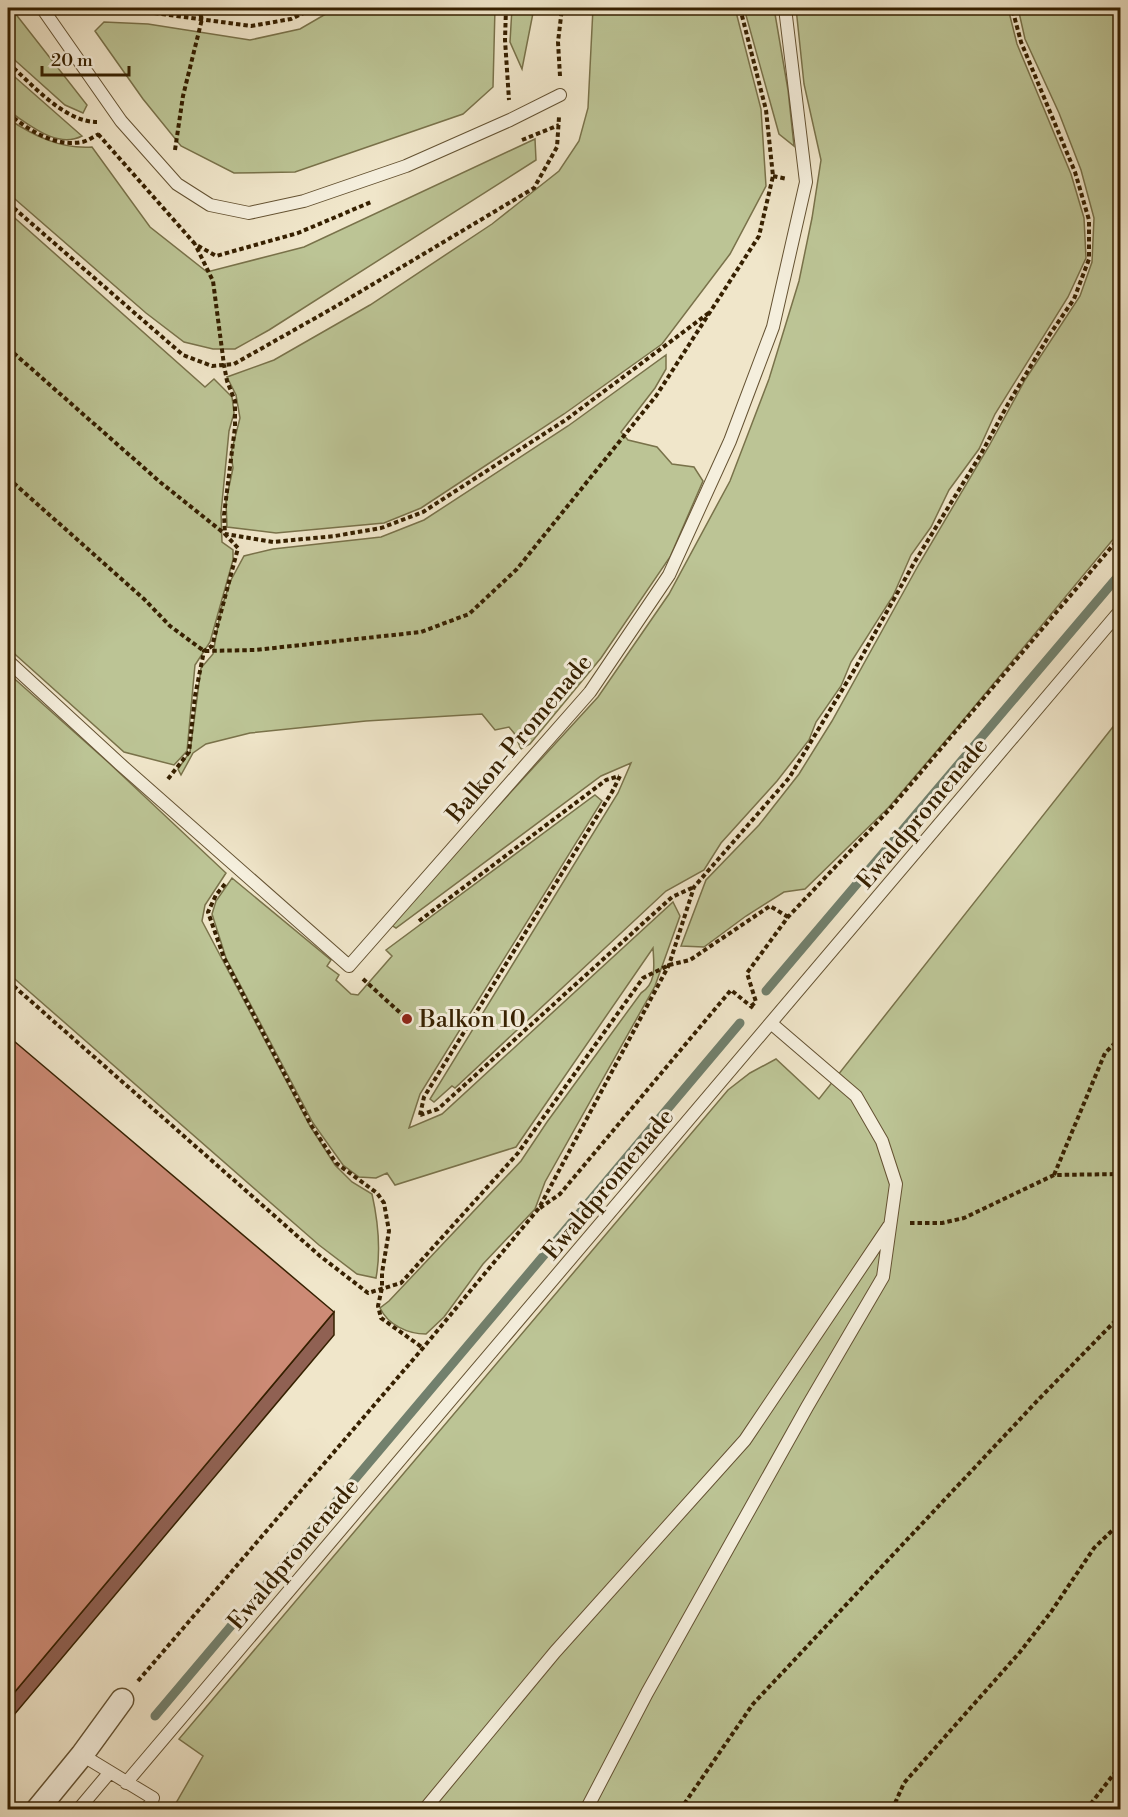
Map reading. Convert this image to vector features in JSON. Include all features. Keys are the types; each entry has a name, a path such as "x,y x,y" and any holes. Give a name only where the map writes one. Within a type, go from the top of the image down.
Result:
{"street":[{"path":"37,1809 82,1755 122,1700"}],"lane":[{"path":"42,8 121,122 177,184 210,205 249,213 304,201 406,166 560,95"},
{"name":"Balkon-Promenade","path":"8,661 349,966 591,692 669,574 730,441 773,327 806,182 785,8"},
{"name":"Ewaldpromenade","path":"126,1783 1120,611"},
{"path":"586,1809 647,1693 807,1407 884,1277 896,1184 882,1141 856,1096 772,1024"},
{"path":"423,1809 555,1652 745,1440 892,1223"},
{"path":"82,1755 126,1783 150,1804"},
{"path":"78,1809 110,1772"}],"path":[{"path":"117,8 251,26 291,19 314,8"},
{"path":"170,176 183,96 202,19 198,8"},
{"path":"506,8 505,40 510,120"},
{"path":"8,203 183,355 212,366 234,364 534,188 558,147 560,95 558,42 562,8"},
{"path":"8,478 144,599 170,626 204,651 255,650 421,632 469,614 517,569 656,396 759,236 773,176 766,110 740,8"},
{"path":"122,1700 423,1348 539,1208 669,965 694,887 789,778 1050,334 1074,299 1089,259 1089,220 1075,172 1021,42 1012,8"},
{"path":"8,63 61,110 88,122 121,122"},
{"path":"8,113 36,132 58,143 83,142 121,122"},
{"path":"195,244 213,281 224,365 227,381 235,400 235,427 224,515 225,534"},
{"path":"225,534 273,542 335,536 381,528 423,512 567,420 714,309"},
{"path":"8,348 160,482 225,534 238,548 212,646 204,651 195,696 189,752 156,795"},
{"path":"751,1006 756,1002 747,974 788,917 889,810 1120,537"},
{"path":"412,926 606,780 620,776 424,1097 420,1115 438,1109 672,897 694,887"},
{"path":"238,867 216,895 208,912 224,958 317,1134 336,1162 364,1185 377,1192 384,1203 389,1231 378,1306 381,1318 423,1348"},
{"path":"8,981 320,1256 368,1293 401,1282 518,1153 643,978 669,965 690,960 770,906 788,917"},
{"path":"363,979 407,1019"},
{"path":"539,1208 560,1194 731,990 772,1024"},
{"path":"1054,1175 1105,1053 1120,1038"},
{"path":"892,1223 942,1223 964,1218 1054,1175 1120,1174"},
{"path":"680,1809 753,1704 1038,1400 1120,1316"},
{"path":"892,1809 904,1783 1020,1652 1051,1612 1094,1548 1120,1523"},
{"path":"1086,1809 1120,1766"}],"green space":[{"path":"8,8 11,8 87,105 83,113 65,105 8,54"},
{"path":"336,8 495,8 493,87 463,114 295,172 234,173 181,146 143,99 95,31 104,22 148,24 250,40 300,29"},
{"path":"512,8 534,8 522,69 510,42"},
{"path":"593,8 735,8 761,109 766,186 730,254 662,344 564,414 421,508 384,523 276,533 227,527 226,501 233,468 231,453 240,418 236,395 227,377 274,360 370,305 492,224 559,171 579,141 588,108"},
{"path":"744,8 774,8 788,90 794,146 779,134"},
{"path":"796,8 1008,8 1017,44 1071,174 1084,218 1086,258 1068,297 995,414 979,449 949,490 931,527 911,555 893,596 851,662 841,686 816,722 809,740 777,781 721,843 704,870 666,891 455,1088 452,1086 434,1102 430,1099 618,793 631,763 601,776 396,928 390,924 598,697 669,594 730,481 769,379 799,281 821,160 804,84"},
{"path":"1018,8 1120,8 1120,531 888,808 805,889 784,892 704,947 681,946 706,880 759,825 799,774 832,721 1025,380 1080,296 1092,262 1094,218 1081,170 1059,113 1025,39"},
{"path":"8,71 82,136 63,140 54,138 35,129 10,112 8,110"},
{"path":"8,119 58,144 92,147 150,227 207,272 304,247 535,139 536,160 269,330 235,349 213,349 184,342 146,313 8,193"},
{"path":"8,212 205,387 214,379 232,397 234,413 229,431 221,513 222,542 233,550 233,560 210,642 195,665 187,751 174,765 124,752 8,648"},
{"path":"666,355 666,369 655,388 621,432 628,440 657,447 672,464 694,467 703,481 670,557 601,658 530,744 521,749 509,727 495,730 482,714 366,721 250,733 206,744 193,753 181,775 178,769 190,752 201,668 213,654 221,609 231,580 244,556 273,549 381,537 424,520 568,426"},
{"path":"8,673 109,763 226,873 205,905 202,921 310,1126 335,1165 352,1182 372,1194 378,1236 376,1278 357,1274 319,1245 8,973"},
{"path":"1120,718 1120,1809 172,1810 203,1756 179,1739 728,1090 750,1073 776,1059 819,1099"},
{"path":"595,795 602,801 420,1094 409,1128 442,1114 673,902 680,916 655,986 545,1182 535,1209 483,1264 444,1317 426,1334 406,1330 393,1324 380,1308 521,1161 641,993 650,984 654,961 653,948 516,1147 395,1185 387,1173 376,1178 359,1177 343,1165 313,1123 226,958 212,914 216,901 232,878 331,960 327,966 339,975 336,980 351,994 358,995 392,956 386,950"}],"building":[{"path":"8,1036 334,1312 8,1700"}],"waterway":[{"path":"766,991 1120,574"},
{"path":"155,1716 740,1023"}],"place":[{"name":"Balkon 10","path":"407,1019"}]}
